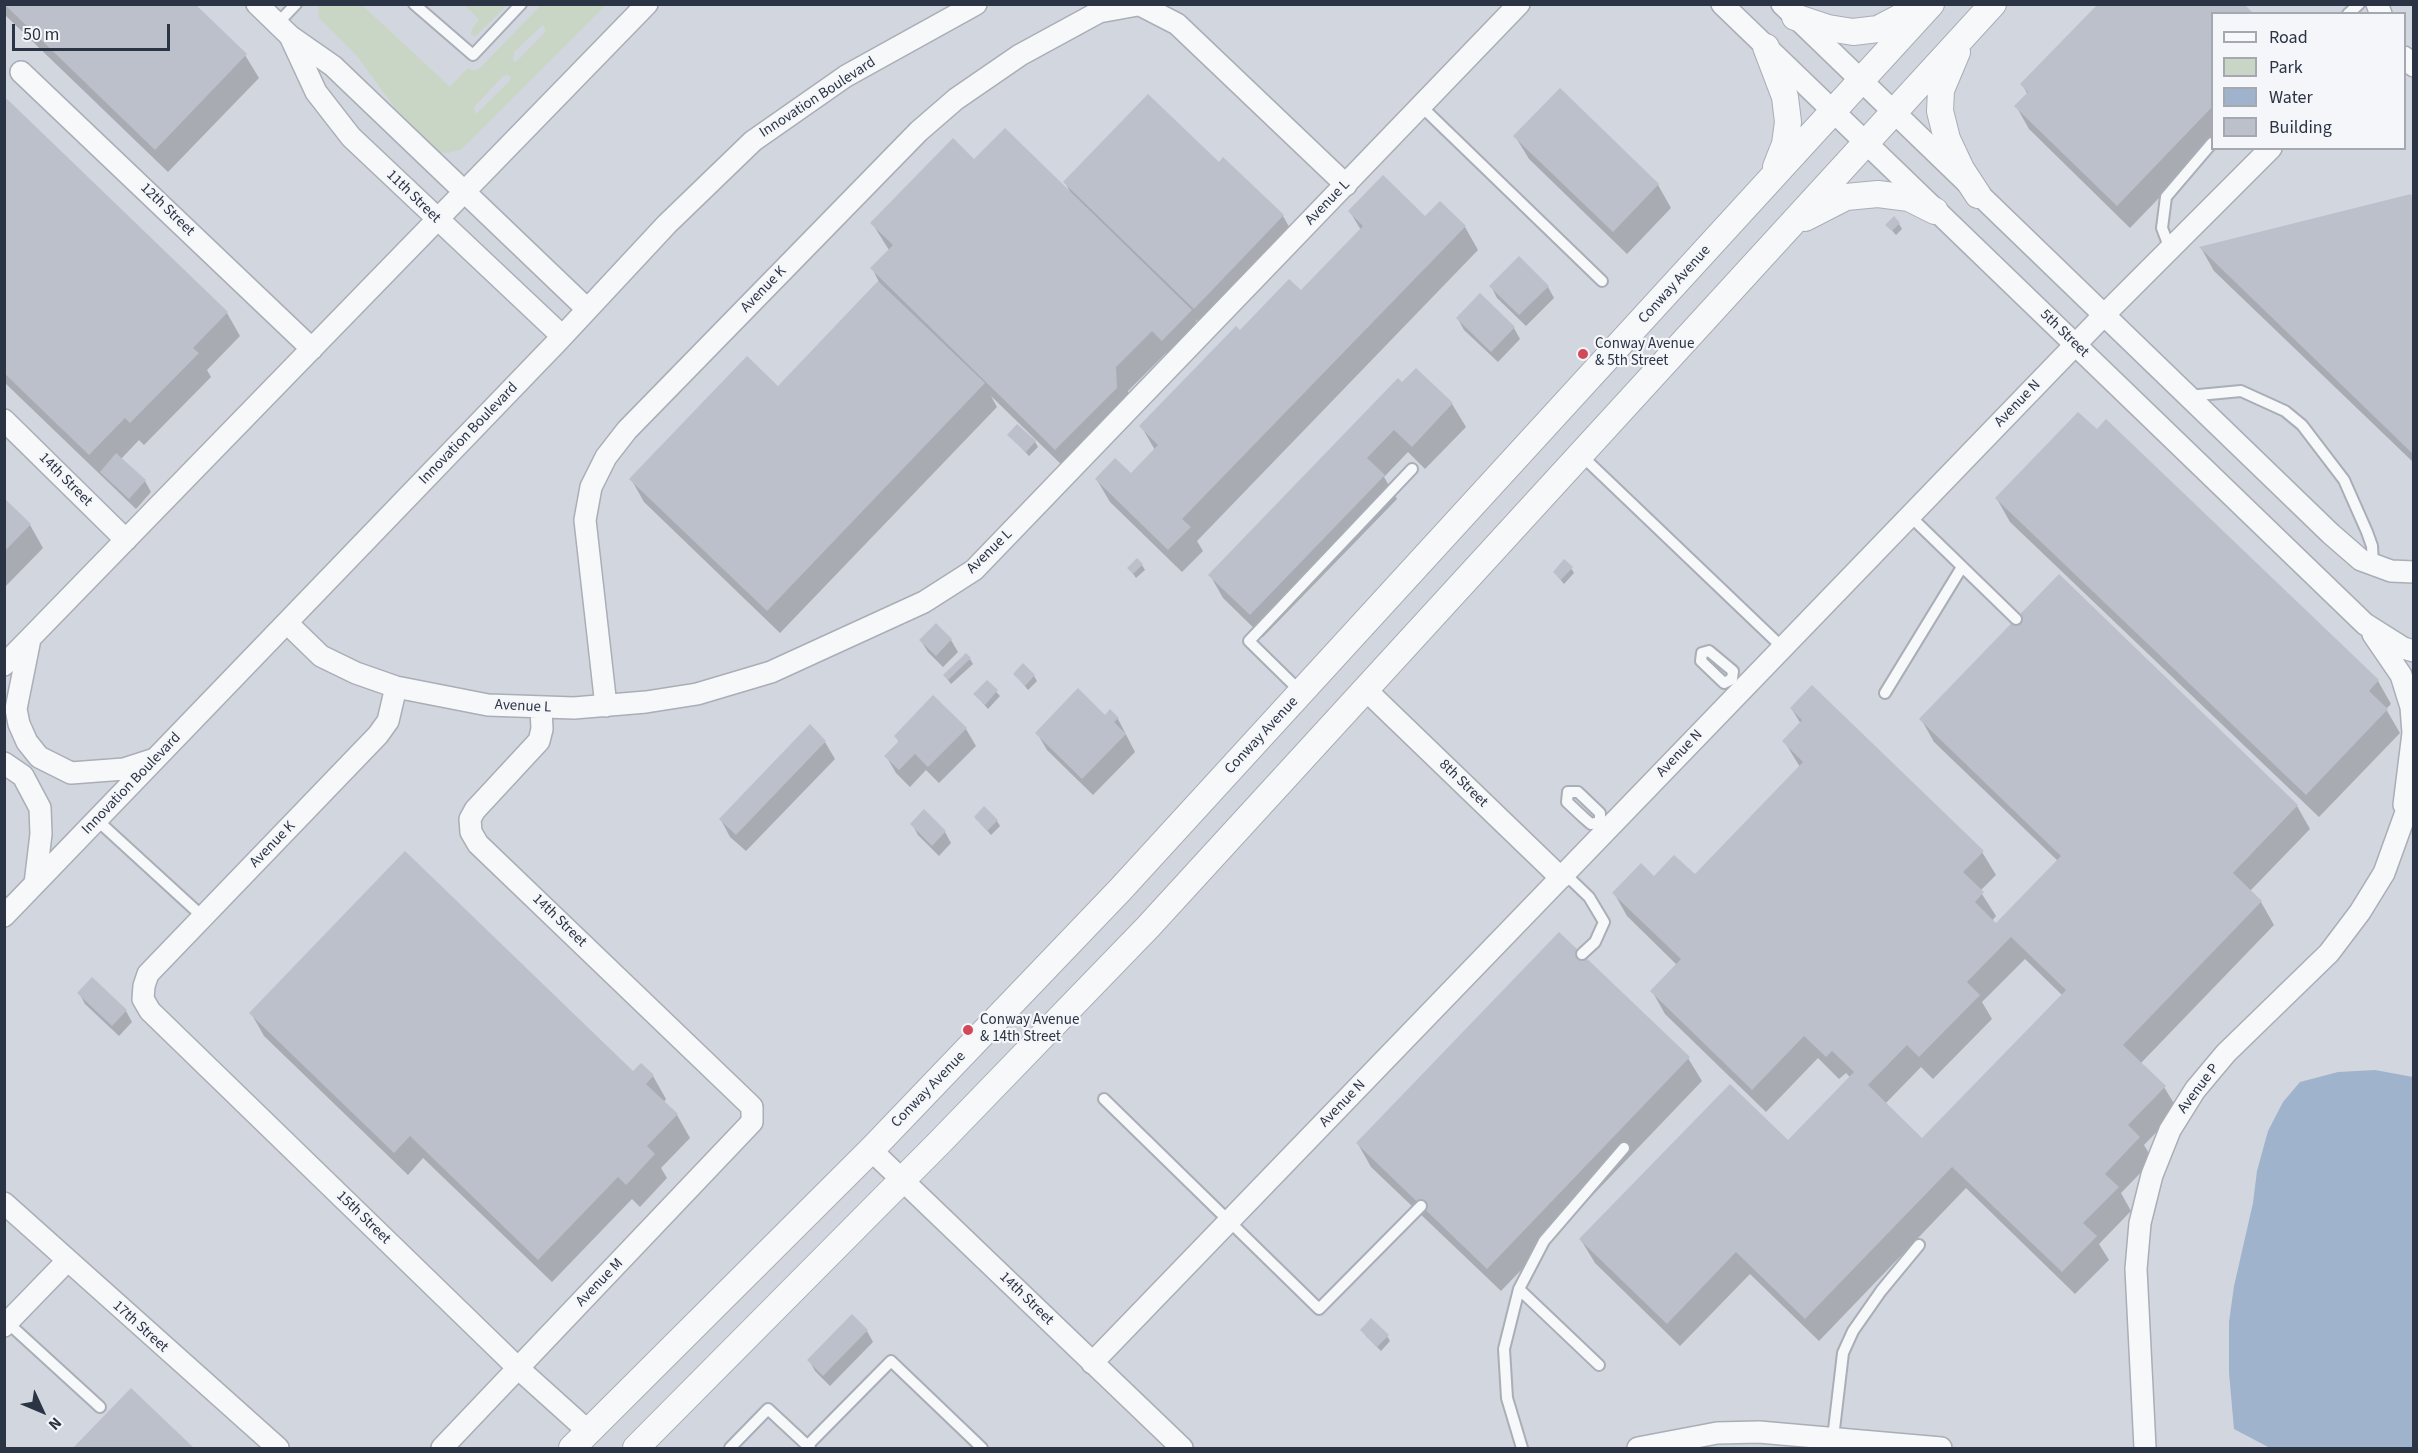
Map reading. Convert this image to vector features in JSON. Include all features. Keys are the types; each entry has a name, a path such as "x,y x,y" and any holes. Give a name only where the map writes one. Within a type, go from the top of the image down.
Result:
{"street":[{"name":"11th Street","path":"256,4 284,30 333,66 587,309"},
{"path":"4,665 647,4"},
{"name":"Avenue L","path":"287,623 321,656 356,673 396,687 488,705 541,709 606,706 697,694 771,672 924,602 974,570 1519,4"},
{"name":"5th Street","path":"1722,4 2366,624 2403,648 2414,651"},
{"path":"1789,11 1828,28 1853,32 1878,29 1923,4"},
{"name":"Conway Avenue","path":"580,1440 871,1150 1120,890 1931,4"},
{"path":"636,1449 1148,927 1993,4"},
{"path":"1142,5 1177,24 1346,185"},
{"name":"Avenue K","path":"606,706 585,520 591,487 606,458 635,422 919,131 956,99 1020,55 1100,12 1142,5"},
{"name":"Innovation Boulevard","path":"4,916 667,224 753,141 846,76 968,7"},
{"path":"1789,11 2331,534 2361,560 2391,571 2414,572"},
{"name":"11th Street","path":"284,30 316,92 351,137 562,336"},
{"path":"1967,32 1941,90 1940,111 1947,139 1961,169 1978,195"},
{"path":"1766,47 1785,97 1788,122 1785,144 1772,177"},
{"name":"12th Street","path":"21,72 312,349"},
{"name":"Avenue N","path":"1092,1363 1563,876 1604,826 1737,684 1783,648 2104,315 2269,150"},
{"path":"1787,229 1846,197 1878,194 1909,198 1935,211"},
{"name":"14th Street","path":"4,420 126,540"},
{"path":"2366,624 2401,675 2411,707 2413,733 2401,827"},
{"path":"30,638 16,709 19,724 27,742 39,757 71,773 124,769 157,758"},
{"name":"Avenue K","path":"143,999 148,974 378,735 388,721 396,687"},
{"name":"8th Street","path":"1366,690 1563,876"},
{"name":"14th Street","path":"541,709 542,729 538,741 475,810 470,819 471,832 478,844 748,1103 753,1115"},
{"path":"4,763 23,776 40,808 41,834 35,884"},
{"name":"Avenue P","path":"2145,1449 2136,1269 2140,1223 2150,1185 2170,1130 2195,1089 2226,1053 2329,953 2348,929 2384,873 2414,790"},
{"name":"15th Street","path":"143,999 150,1011 519,1369 580,1440"},
{"name":"Avenue M","path":"442,1449 748,1128 753,1115"},
{"name":"14th Street","path":"871,1150 1182,1449"},
{"name":"17th Street","path":"4,1203 278,1449"},
{"path":"6,1324 67,1261"},
{"path":"1638,1449 1718,1433 1759,1432 1941,1449"}],"lane":[{"path":"284,30 296,4"},
{"path":"414,4 472,55 521,4"},
{"path":"1421,106 1602,281"},
{"path":"2170,249 2163,228 2166,197 2211,144"},
{"path":"2187,396 2241,391 2285,411 2302,425 2344,480 2367,532 2373,564"},
{"path":"1581,455 1783,648"},
{"path":"1302,693 1249,641 1412,469"},
{"path":"1910,516 2016,619"},
{"path":"1885,693 1962,567"},
{"path":"98,820 203,917"},
{"path":"1563,876 1589,897 1604,922 1595,942 1582,954"},
{"path":"1104,1099 1318,1309 1421,1206"},
{"path":"1522,1449 1507,1398 1504,1349 1519,1289 1544,1241 1624,1148"},
{"path":"1833,1438 1843,1353 1858,1323 1918,1245"},
{"path":"1519,1289 1599,1365"},
{"path":"6,1324 100,1407"},
{"path":"730,1449 768,1409 808,1447 891,1361 982,1449"}],"shaded area":[{"path":"5,5 2413,5 2413,1448 5,1448"}],"green space":[{"path":"318,5 362,5 450,87 468,68 474,71 481,67 541,5 606,5 461,150 445,153 437,150 395,108 357,56 319,18","holes":["543,25 546,31 518,60 513,62 514,52","503,76 511,77 510,81 476,114 474,107"]},
{"path":"464,5 507,5 475,37 471,34 472,29 479,19"}],"water":[{"path":"2375,1070 2413,1077 2413,1448 2270,1448 2234,1429 2229,1373 2229,1322 2234,1286 2253,1203 2257,1171 2268,1131 2283,1102 2300,1082 2338,1072"}],"building":[{"path":"4,4 195,4 247,54 155,150"},
{"path":"2097,5 2245,5 2252,12 2211,12 2211,108 2117,206 2014,106 2028,92 2020,84"},
{"path":"1560,88 1659,184 1613,232 1513,136"},
{"path":"1148,94 1219,162 1223,157 1284,215 1194,309 1063,182"},
{"path":"7,99 228,312 193,348 199,353 130,423 125,418 89,455 4,373 4,102"},
{"path":"1005,128 1192,310 1162,341 1152,331 1116,367 1117,388 1055,450 870,268 893,245 870,223 953,138 974,159"},
{"path":"1383,175 1425,216 1440,201 1466,226 1182,519 1191,527 1168,550 1095,479 1115,458 1131,473 1158,445 1139,426 1236,326 1240,330 1289,279 1301,290 1363,226 1348,211"},
{"path":"2411,194 2414,205 2414,455 2199,247"},
{"path":"1894,216 1900,223 1892,231 1885,225"},
{"path":"1519,256 1549,286 1519,315 1489,286"},
{"path":"878,281 985,383 767,611 629,479 747,356 778,386"},
{"path":"1480,293 1515,327 1491,352 1456,318"},
{"path":"1416,368 1453,403 1412,447 1394,430 1367,458 1385,475 1250,615 1208,575 1398,378 1402,382"},
{"path":"2078,412 2097,429 2106,419 2379,680 2369,691 2388,709 2306,795 1995,498"},
{"path":"1017,424 1036,441 1026,452 1007,435"},
{"path":"116,453 146,480 129,499 100,472"},
{"path":"4,498 31,524 4,552"},
{"path":"1137,558 1143,564 1133,574 1127,568"},
{"path":"1564,559 1573,567 1561,580 1553,572"},
{"path":"2059,574 2298,805 2233,873 2262,901 2123,1045 2166,1086 2128,1125 2140,1137 2105,1174 2119,1187 2083,1223 2097,1236 2062,1272 1952,1167 1805,1319 1736,1252 1667,1324 1579,1239 1730,1084 1788,1140 1854,1072 1832,1051 1826,1057 1804,1036 1752,1090 1650,991 1681,959 1612,893 1641,863 1654,876 1674,855 1695,874 1803,762 1782,741 1802,720 1790,708 1812,685 1984,851 1963,872 1984,892 1975,902 1996,923 2061,856 1919,719","holes":["2011,937 2066,990 1922,1138 1868,1085 1907,1045 1919,1057 1980,995 1967,982"]},
{"path":"936,623 952,639 936,656 919,640"},
{"path":"966,653 971,658 948,680 943,675"},
{"path":"1023,663 1035,675 1025,686 1013,674"},
{"path":"987,680 998,690 985,705 973,694"},
{"path":"1078,688 1105,715 1110,709 1119,718 1114,722 1126,734 1082,779 1035,733"},
{"path":"933,695 967,728 928,767 915,754 899,770 884,756 899,741 894,736"},
{"path":"810,724 826,741 736,835 719,819"},
{"path":"984,806 998,820 987,831 974,817"},
{"path":"924,809 946,831 932,846 910,824"},
{"path":"405,851 633,1071 641,1063 654,1075 646,1084 678,1114 647,1146 655,1154 629,1182 626,1185 618,1177 538,1260 410,1136 394,1153 249,1013"},
{"path":"1559,932 1690,1057 1487,1269 1356,1143"},
{"path":"92,977 127,1010 112,1026 77,993"},
{"path":"852,1314 868,1330 823,1376 807,1360"},
{"path":"1371,1318 1389,1335 1377,1347 1360,1330"},
{"path":"131,1388 194,1448 73,1448"}],"place":[{"name":"Conway Avenue & 5th Street","path":"1583,354"},
{"name":"Conway Avenue & 14th Street","path":"968,1030"}]}
